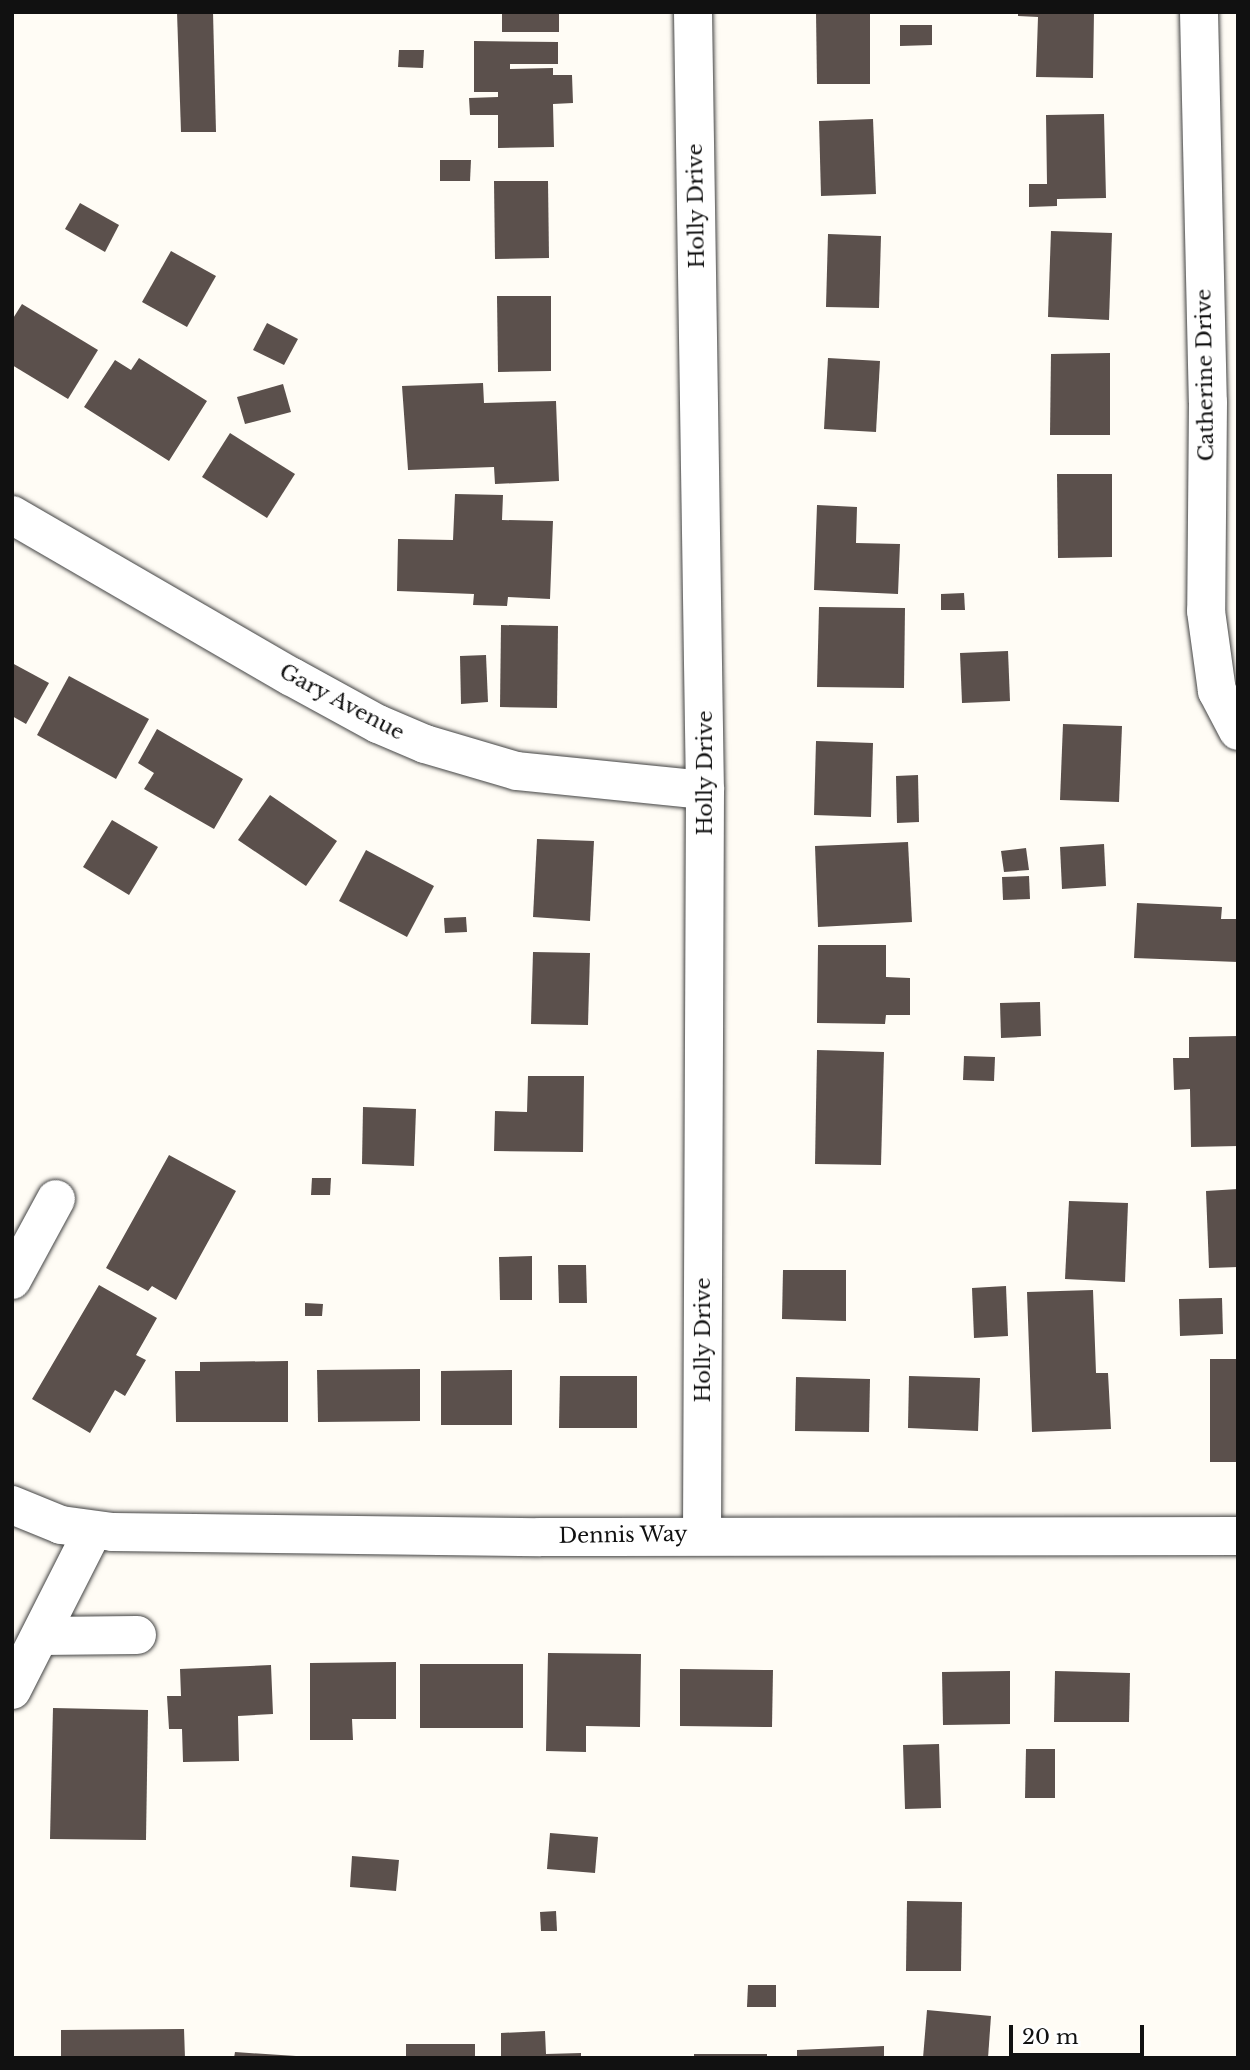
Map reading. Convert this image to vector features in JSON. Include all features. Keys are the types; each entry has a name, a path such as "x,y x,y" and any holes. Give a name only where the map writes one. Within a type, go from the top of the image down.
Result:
{"street":[{"name":"Holly Drive","path":"693,12 705,790 702,1534"},
{"name":"Catherine Drive","path":"1199,12 1208,402 1206,611 1217,691 1238,731"},
{"name":"Gary Avenue","path":"12,515 303,683 425,744 517,771 705,790"},
{"path":"12,1280 56,1199"},
{"name":"Dennis Way","path":"12,1505 61,1525 93,1530 540,1537 702,1534 1238,1536"},
{"path":"12,1690 93,1530"},
{"path":"41,1636 137,1635"}],"building":[{"path":"177,12 213,12 216,132 181,132"},
{"path":"502,12 559,12 559,32 502,32"},
{"path":"816,12 870,12 870,84 817,84"},
{"path":"1018,12 1094,12 1093,78 1036,77 1038,17 1018,16"},
{"path":"900,25 932,25 932,45 900,46"},
{"path":"474,41 558,42 558,64 510,64 510,69 553,68 553,75 572,75 573,103 553,104 554,147 498,148 498,115 470,115 469,98 498,97 498,92 474,92"},
{"path":"399,50 424,50 423,68 398,67"},
{"path":"1104,114 1106,198 1057,199 1057,206 1029,207 1029,184 1047,184 1046,115"},
{"path":"873,119 876,194 821,196 819,121"},
{"path":"440,160 471,160 470,181 440,181"},
{"path":"494,181 548,181 549,258 495,259"},
{"path":"80,203 119,225 105,252 65,229"},
{"path":"1051,231 1112,233 1109,320 1048,317"},
{"path":"828,234 881,236 879,308 826,307"},
{"path":"171,251 216,276 187,327 142,302"},
{"path":"497,296 551,296 551,371 498,372"},
{"path":"22,304 98,350 68,399 12,365 12,320"},
{"path":"267,323 298,339 284,365 253,350"},
{"path":"1110,353 1110,435 1050,435 1051,354"},
{"path":"139,358 207,401 169,461 84,407 115,360 131,370"},
{"path":"828,358 880,361 876,432 824,429"},
{"path":"483,383 484,403 556,401 559,481 495,484 494,467 408,470 402,386"},
{"path":"283,384 291,412 245,424 237,397"},
{"path":"230,433 295,474 267,518 202,477"},
{"path":"1057,474 1112,474 1112,557 1058,558"},
{"path":"455,494 503,495 502,520 553,521 550,599 508,597 507,606 473,605 474,594 397,591 398,539 453,540"},
{"path":"817,505 857,507 856,543 900,544 898,594 814,590"},
{"path":"964,593 965,610 941,610 941,594"},
{"path":"819,607 905,608 904,688 817,687"},
{"path":"501,625 558,626 557,708 500,707"},
{"path":"1008,651 1010,701 962,703 960,653"},
{"path":"486,655 488,702 461,704 460,656"},
{"path":"12,663 49,683 26,724 12,716"},
{"path":"69,676 149,719 116,779 37,735"},
{"path":"1063,724 1122,726 1119,802 1060,800"},
{"path":"157,729 243,779 214,829 144,789 154,773 138,763"},
{"path":"816,741 873,743 871,817 814,815"},
{"path":"918,775 919,822 897,823 896,776"},
{"path":"270,795 337,841 306,886 238,840"},
{"path":"112,820 158,847 129,895 83,867"},
{"path":"537,839 594,841 590,921 533,917"},
{"path":"908,842 912,922 818,927 815,846"},
{"path":"1104,844 1106,886 1062,889 1060,847"},
{"path":"1026,848 1029,870 1004,872 1001,851"},
{"path":"366,850 434,886 407,937 339,901"},
{"path":"1029,876 1030,899 1003,900 1002,877"},
{"path":"1137,903 1222,907 1221,919 1238,919 1238,962 1134,958"},
{"path":"466,917 467,932 445,933 444,918"},
{"path":"818,945 886,945 886,977 910,978 910,1015 886,1015 885,1024 817,1023"},
{"path":"533,952 590,953 588,1025 531,1024"},
{"path":"1040,1002 1041,1036 1001,1038 1000,1003"},
{"path":"1238,1036 1238,1146 1191,1147 1190,1089 1174,1090 1173,1058 1189,1058 1189,1037"},
{"path":"817,1050 884,1052 881,1165 815,1164"},
{"path":"964,1056 995,1057 994,1081 963,1080"},
{"path":"528,1076 584,1076 583,1152 494,1151 495,1111 527,1112"},
{"path":"363,1107 416,1109 414,1166 362,1164"},
{"path":"169,1155 236,1191 176,1300 152,1286 148,1291 106,1268"},
{"path":"312,1178 331,1178 330,1195 311,1195"},
{"path":"1238,1189 1238,1267 1209,1268 1206,1191"},
{"path":"1069,1201 1128,1203 1125,1282 1065,1279"},
{"path":"532,1256 532,1300 500,1300 499,1257"},
{"path":"558,1265 586,1265 587,1303 559,1303"},
{"path":"783,1270 846,1270 846,1321 782,1319"},
{"path":"99,1285 157,1318 136,1355 146,1360 125,1396 115,1390 90,1433 32,1399"},
{"path":"1006,1286 1008,1336 974,1338 972,1288"},
{"path":"1093,1290 1096,1373 1108,1373 1111,1429 1032,1432 1027,1292"},
{"path":"1222,1298 1223,1334 1180,1336 1179,1299"},
{"path":"305,1303 323,1304 322,1316 305,1316"},
{"path":"1210,1359 1238,1359 1238,1462 1210,1462"},
{"path":"288,1361 288,1422 176,1422 175,1371 200,1371 200,1362"},
{"path":"420,1369 420,1421 318,1422 317,1370"},
{"path":"512,1370 512,1425 441,1425 441,1371"},
{"path":"560,1376 637,1376 637,1428 559,1428"},
{"path":"909,1376 980,1378 978,1431 908,1428"},
{"path":"796,1377 870,1379 869,1432 795,1431"},
{"path":"548,1653 641,1654 640,1727 586,1726 586,1752 546,1751"},
{"path":"396,1662 396,1719 352,1719 353,1740 310,1740 310,1663"},
{"path":"420,1664 523,1664 523,1728 420,1728"},
{"path":"271,1665 273,1714 238,1716 239,1761 183,1762 182,1729 169,1729 167,1696 181,1696 180,1669"},
{"path":"680,1669 773,1670 772,1727 680,1726"},
{"path":"1010,1671 1010,1724 943,1725 942,1672"},
{"path":"1055,1671 1130,1673 1129,1722 1054,1722"},
{"path":"53,1708 148,1710 146,1840 50,1839"},
{"path":"939,1744 941,1808 905,1809 903,1745"},
{"path":"1026,1749 1055,1749 1055,1798 1025,1798"},
{"path":"550,1833 598,1837 595,1873 547,1869"},
{"path":"352,1856 399,1860 396,1891 350,1887"},
{"path":"907,1901 962,1902 961,1971 906,1971"},
{"path":"556,1911 557,1931 541,1931 540,1912"},
{"path":"748,1985 776,1985 776,2007 747,2007"},
{"path":"927,2010 991,2016 988,2058 923,2058"},
{"path":"184,2029 185,2058 61,2058 61,2030"},
{"path":"545,2031 546,2054 581,2053 581,2058 501,2058 501,2033"},
{"path":"406,2044 475,2044 475,2058 406,2058"},
{"path":"884,2046 884,2058 797,2058 797,2050"},
{"path":"235,2052 296,2056 296,2058 234,2058"},
{"path":"1032,2053 1089,2056 1089,2058 1031,2058"},
{"path":"694,2054 767,2054 767,2058 694,2058"}]}
